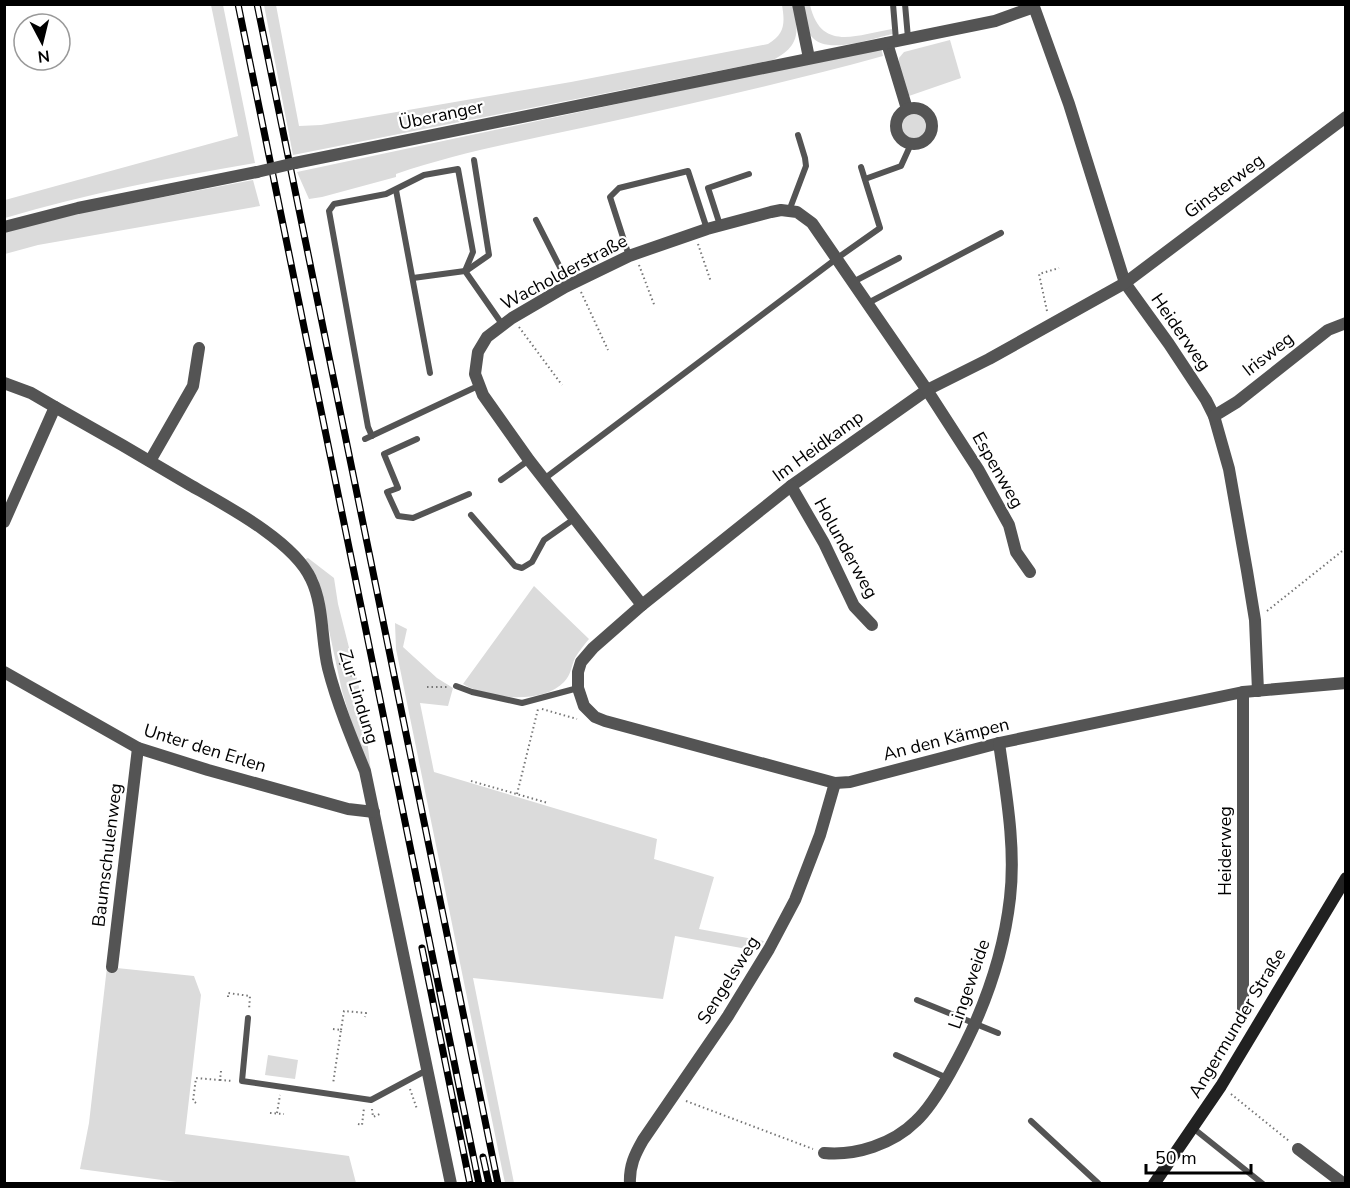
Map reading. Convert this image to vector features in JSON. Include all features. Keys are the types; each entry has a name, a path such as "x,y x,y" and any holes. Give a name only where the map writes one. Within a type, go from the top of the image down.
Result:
{"main road":[{"name":"Angermunder Straße","path":"1154,1184 1221,1086 1346,878"}],"street":[{"path":"798,4 809,58"},
{"name":"Überanger","path":"4,227 78,208 995,21 1033,6"},
{"name":"Heiderweg","path":"1033,6 1066,95 1125,284 1169,344 1214,416 1229,469 1255,620 1258,691"},
{"path":"897,41 907,109"},
{"path":"920,108 930,117 932,123 929,136 924,141 911,144 901,139 895,128 898,117 907,109 920,108"},
{"name":"Ginsterweg","path":"1125,284 1346,117"},
{"path":"789,211 797,212 812,223 927,390"},
{"name":"Wacholderstraße","path":"478,386 475,374 478,352 487,337 507,321 572,283 632,255 694,233 771,212 789,211"},
{"name":"Im Heidkamp","path":"578,688 578,672 581,662 592,648 791,486 927,390 1125,284"},
{"name":"Irisweg","path":"1214,416 1237,402 1328,330 1346,323"},
{"path":"150,461 193,386 199,348"},
{"name":"Zur Lindung","path":"4,383 31,393 239,514 299,560 312,581 327,666 347,727 365,771 451,1184"},
{"path":"478,386 529,460 642,605"},
{"name":"Espenweg","path":"927,390 1009,525 1016,552 1030,572"},
{"path":"4,522 55,407"},
{"name":"Holunderweg","path":"791,486 824,543 854,606 872,625"},
{"name":"Unter den Erlen","path":"4,672 138,748 348,809 374,812"},
{"name":"An den Kämpen","path":"595,717 835,783 850,782 999,743 1243,692 1346,683"},
{"path":"578,688 584,706 595,717"},
{"name":"Heiderweg","path":"1243,692 1243,1010"},
{"name":"Lingeweide","path":"824,1153 850,1153 864,1150 903,1132 917,1120 947,1078 975,1024 991,985 1003,944 1010,896 1011,850 999,743"},
{"name":"Baumschulenweg","path":"112,967 138,748"},
{"name":"Sengelsweg","path":"630,1184 633,1157 672,1095 728,1016 769,949 795,900 820,835 835,783"},
{"path":"1298,1149 1344,1184"}],"lane":[{"path":"892,4 897,41"},
{"path":"897,41 905,4"},
{"path":"789,211 806,166 798,135"},
{"path":"865,179 901,166 911,144"},
{"path":"413,278 465,271 489,255 474,160"},
{"path":"544,479 880,228 861,167"},
{"path":"465,271 473,252 458,169 424,175 386,194 334,204 329,211 369,438 478,386"},
{"path":"632,255 610,197 619,188 688,171 707,229"},
{"path":"720,225 708,188 749,174"},
{"path":"396,190 430,373"},
{"path":"536,220 572,283"},
{"path":"868,303 1001,233"},
{"path":"853,282 899,258"},
{"path":"465,271 507,321"},
{"path":"417,439 384,454 398,488 387,492 398,516 413,518 469,494"},
{"path":"501,480 529,460"},
{"path":"471,515 515,566 522,568 532,562 544,540 574,519"},
{"path":"456,686 472,692 522,703 578,688"},
{"path":"917,999 998,1033"},
{"path":"248,1018 242,1082 371,1100 427,1069"},
{"path":"896,1055 947,1078"},
{"path":"1031,1121 1099,1184"},
{"path":"1193,1128 1263,1184"}],"path":[{"path":"694,233 711,282"},
{"path":"632,255 655,307"},
{"path":"1051,325 1039,274 1059,268"},
{"path":"572,283 608,350"},
{"path":"507,321 562,385"},
{"path":"1255,620 1346,548"},
{"path":"327,666 348,662 352,679"},
{"path":"427,687 456,686"},
{"path":"522,703 584,721 595,717"},
{"path":"517,794 538,708"},
{"path":"471,781 548,803"},
{"path":"228,997 228,993 250,996 248,1018"},
{"path":"332,1093 344,1011 366,1013 365,1017"},
{"path":"333,1029 340,1030"},
{"path":"220,1080 221,1071"},
{"path":"196,1102 193,1101 196,1078 242,1082"},
{"path":"406,1081 414,1096 417,1109"},
{"path":"278,1113 282,1086"},
{"path":"1221,1086 1298,1149"},
{"path":"672,1095 824,1153"},
{"path":"358,1124 362,1125 365,1099"},
{"path":"270,1113 284,1114"}],"shaded area":[{"path":"211,5 223,5 255,163 129,187 5,218 5,200 238,136"},
{"path":"264,5 276,5 299,126 321,125 571,82 768,44 781,32 782,5 793,5 796,31 793,44 773,60 293,155"},
{"path":"802,5 810,5 815,20 831,35 853,36 892,29 893,34 850,44 827,45 811,36 807,29"},
{"path":"950,40 961,78 906,97 899,58 904,52"},
{"path":"881,48 883,56 846,66 772,85 466,154 396,174 396,177 322,197 309,199 297,172"},
{"path":"914,112 924,116 928,126 924,136 914,140 904,136 900,126 904,116"},
{"path":"253,180 260,206 38,245 5,254 5,232 80,213"},
{"path":"308,558 334,578 338,604 362,699 371,772 342,691 318,579 303,560"},
{"path":"534,586 589,639 575,658 570,674 554,689 529,697 500,696 463,684"},
{"path":"395,623 407,629 403,647 437,678 453,688 448,706 420,703 434,772 657,839 654,859 714,877 699,929 764,941 758,951 675,936 663,999 473,978 514,1183 505,1183 502,1169 396,649"},
{"path":"107,967 194,976 201,995 185,1134 349,1156 356,1183 192,1184 80,1169 89,1123"},
{"path":"268,1055 298,1060 295,1079 265,1075"}],"railway":[{"path":"238,4 479,1184"},
{"path":"257,4 498,1184"},
{"path":"422,948 470,1184"},
{"path":"483,1157 489,1184"}]}
